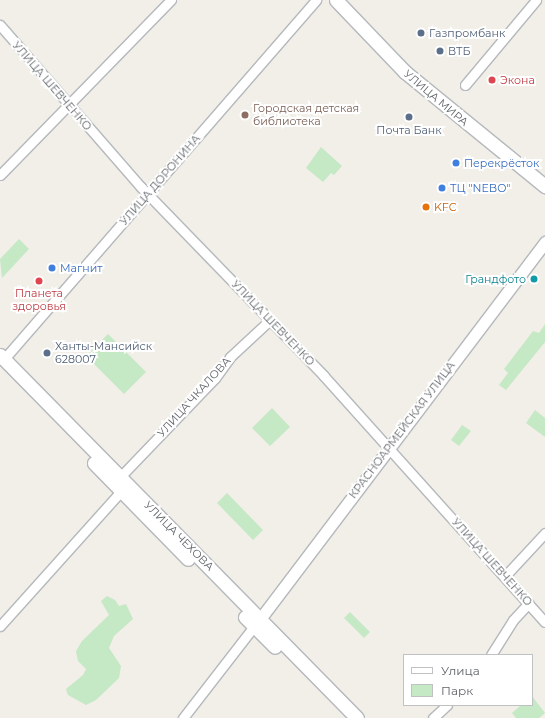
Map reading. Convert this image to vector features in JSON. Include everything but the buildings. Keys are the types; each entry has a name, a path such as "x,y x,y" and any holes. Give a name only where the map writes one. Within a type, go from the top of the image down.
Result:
{"main road":[{"name":"УЛИЦА МИРА","path":"336,0 391,59 545,176"},
{"name":"УЛИЦА МИРА","path":"347,0 446,102 545,186"},
{"name":"УЛИЦА ЧЕХОВА","path":"1,361 120,477 345,718"},
{"name":"УЛИЦА ЧЕХОВА","path":"1,361 121,490 357,718"},
{"path":"120,477 121,490"}],"street":[{"path":"0,175 171,0"},
{"name":"УЛИЦА ДОРОНИНА","path":"1,361 148,195 316,0"},
{"path":"464,85 536,0"},
{"name":"УЛИЦА ШЕВЧЕНКО","path":"0,25 148,195 270,320 388,447 545,622"},
{"name":"КРАСНОАРМЕЙСКАЯ УЛИЦА","path":"183,718 545,242"},
{"name":"УЛИЦА ЧКАЛОВА","path":"120,477 215,378 230,357 270,320"},
{"path":"0,626 121,490"},
{"path":"505,576 545,533"},
{"path":"492,654 513,620 529,603"},
{"path":"433,718 446,706"}],"green space":[{"path":"321,147 342,166 334,175 331,173 323,182 306,168"},
{"path":"19,239 29,249 2,278 0,259"},
{"path":"545,324 545,342 506,390 499,385 508,373 504,369 533,331 539,333"},
{"path":"108,334 146,372 124,394 86,356"},
{"path":"272,408 290,427 270,446 252,428"},
{"path":"535,410 545,418 545,437 526,423"},
{"path":"462,425 471,431 459,446 451,440"},
{"path":"227,493 263,530 253,540 217,503"},
{"path":"107,596 115,600 119,606 126,604 133,619 114,636 109,648 121,666 119,678 96,700 86,705 68,695 66,689 83,675 86,669 78,661 76,651 82,641 109,615 101,601"},
{"path":"350,612 370,632 364,638 344,618"},
{"path":"533,697 545,713 539,718 516,718 512,713 520,706 533,706"}],"place":[{"name":"Газпромбанк","path":"421,33"},
{"name":"ВТБ","path":"440,51"},
{"name":"Экона","path":"492,80"},
{"name":"Городская детская библиотека","path":"245,115"},
{"name":"Почта Банк","path":"409,117"},
{"name":"Перекрёсток","path":"456,163"},
{"name":"ТЦ \"NEBO\"","path":"442,188"},
{"name":"KFC","path":"426,207"},
{"name":"Магнит","path":"52,268"},
{"name":"Грандфото","path":"534,279"},
{"name":"Планета здоровья","path":"39,281"},
{"name":"Ханты-Мансийск 628007","path":"47,353"}]}
